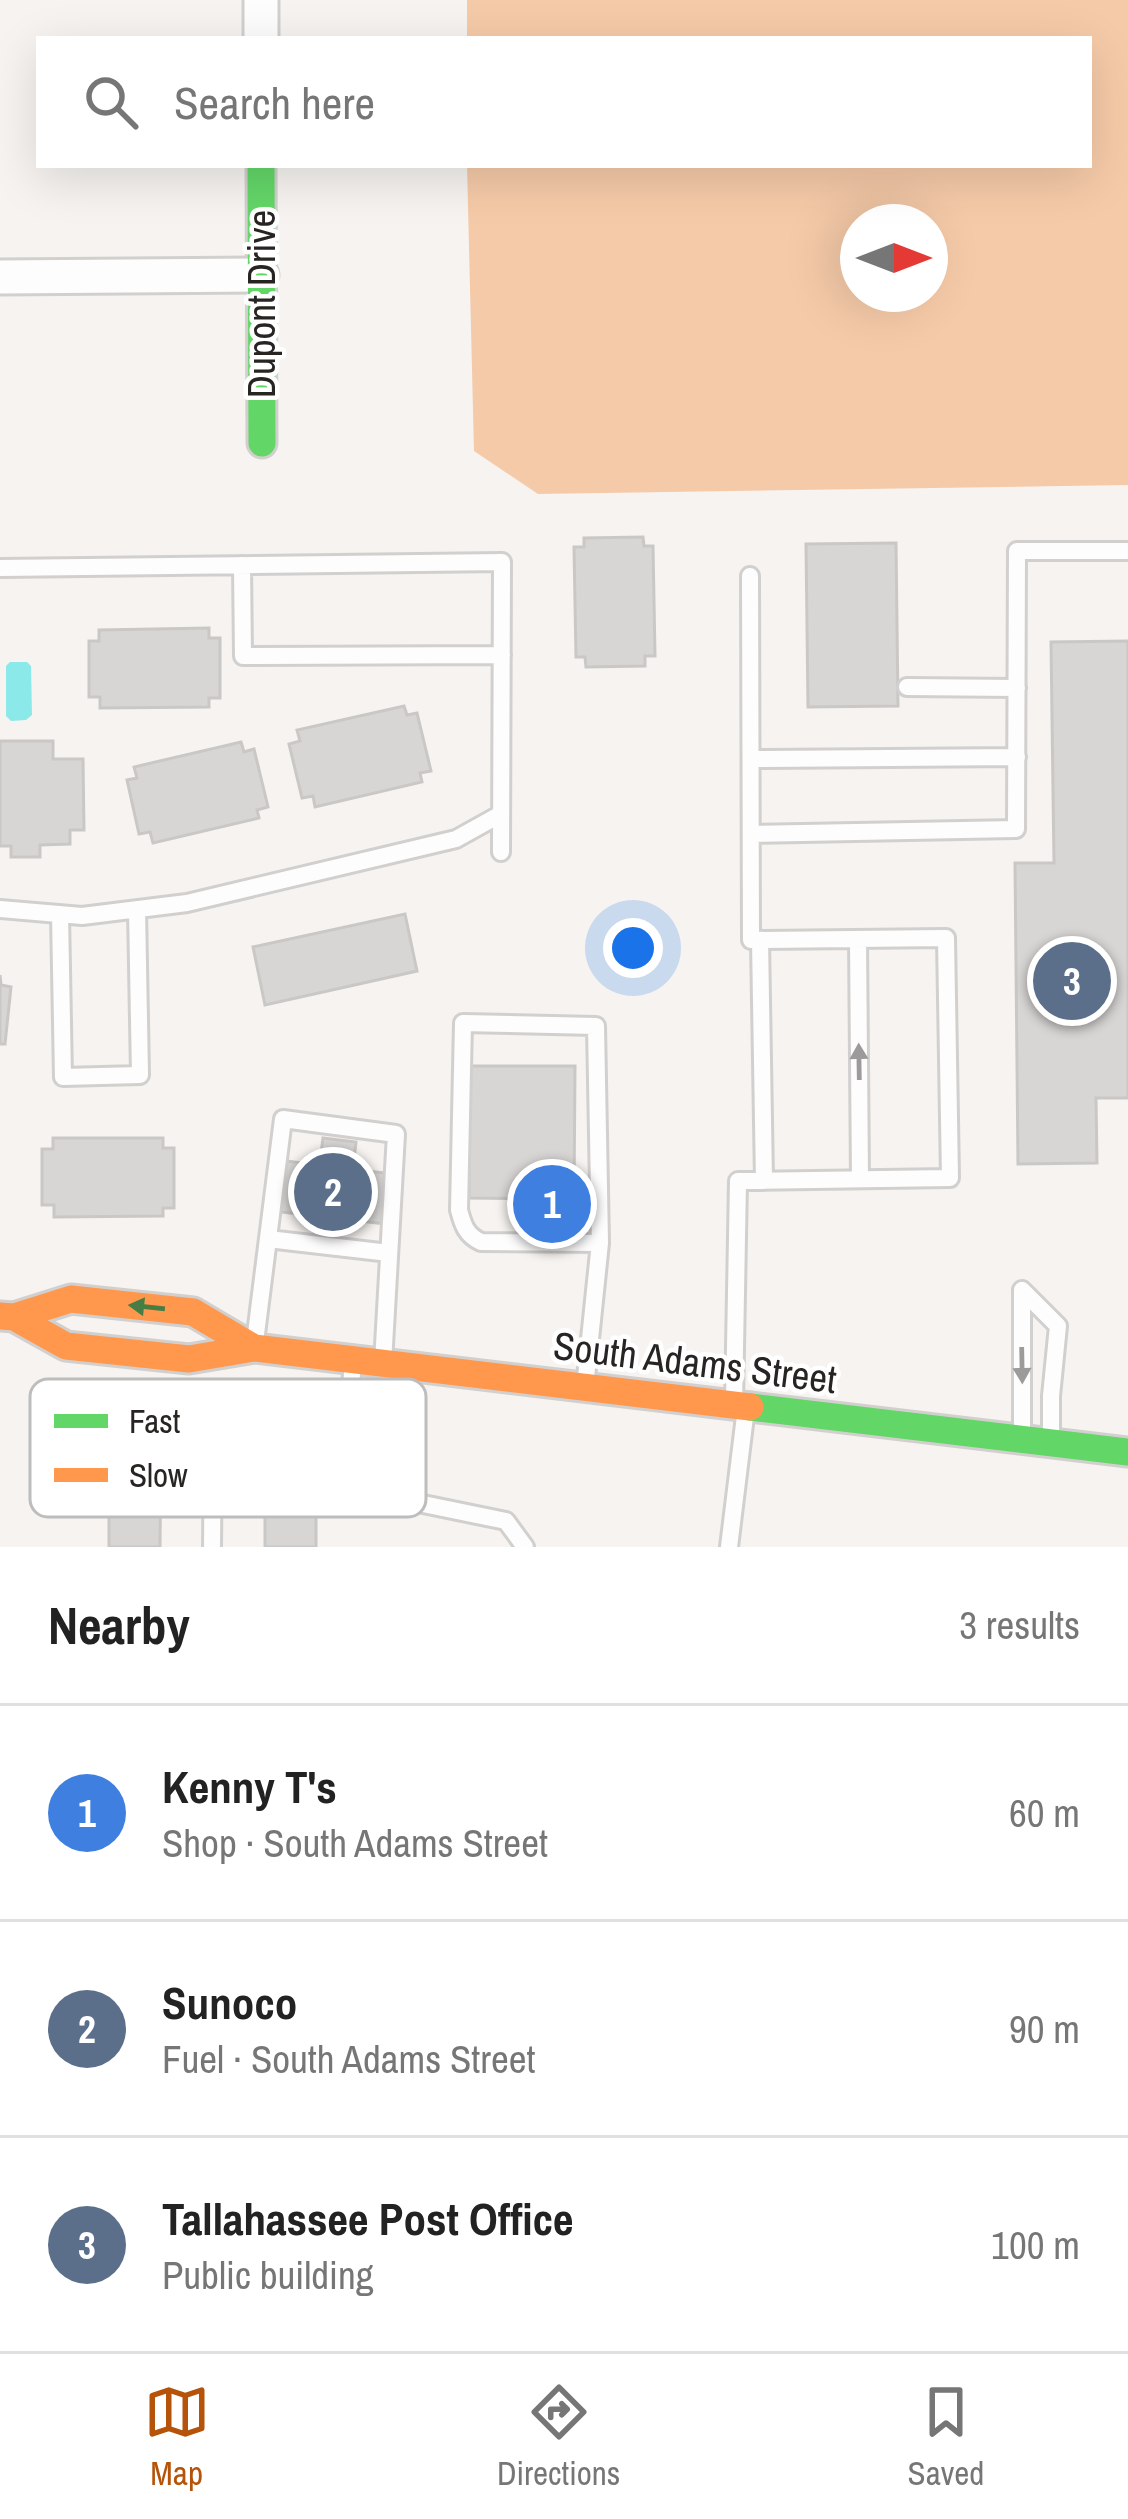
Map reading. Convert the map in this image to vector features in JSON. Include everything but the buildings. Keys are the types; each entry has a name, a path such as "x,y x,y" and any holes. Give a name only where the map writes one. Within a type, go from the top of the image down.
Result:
{"main road":[{"name":"Dupont Drive","path":"261,168 262,443"},
{"name":"South Adams Street","path":"7,1317 71,1299 193,1312 254,1348"},
{"name":"South Adams Street","path":"7,1317 66,1346 189,1359 254,1348 1128,1453"}],"street":[{"path":"261,0 261,36"},
{"path":"0,277 261,275"}],"lane":[{"path":"751,834 1016,829 1017,551 1128,551"},
{"path":"0,568 502,562 501,852"},
{"path":"242,565 243,656 502,655"},
{"path":"750,576 751,834 764,1180"},
{"path":"907,687 1017,688"},
{"path":"751,759 1017,757"},
{"path":"0,909 82,916 187,903 457,839 501,814"},
{"path":"60,914 63,1077 140,1075 136,910"},
{"path":"730,1547 740,1406 738,1180 950,1178 946,938 755,940"},
{"path":"858,939 860,1179"},
{"path":"584,1388 600,1243 596,1027 463,1023 459,1210 464,1228 482,1242 600,1243"},
{"path":"254,1348 284,1119 396,1134 382,1364"},
{"path":"268,1238 389,1253"},
{"path":"1022,1440 1022,1289 1058,1326 1051,1443"},
{"path":"352,1379 353,1360"},
{"path":"426,1505 506,1521 524,1547"},
{"path":"212,1517 212,1547"}],"shaded area":[{"path":"467,0 1128,0 1128,485 538,494 474,451 467,168 1092,168 1092,36 467,36"}],"water":[{"path":"10,662 31,666 32,715 26,720 11,721 6,716 6,666"}],"traffic: fast":[{"path":"261,168 262,443"},
{"path":"750,1407 1128,1452"}],"traffic: slow":[{"path":"14,1317 71,1299 193,1312 254,1348"},
{"path":"0,1316 14,1317 66,1346 189,1359 254,1348 750,1407"}],"place":[{"name":"Tallahassee Post Office","path":"1072,981"},
{"name":"Sunoco","path":"333,1192"},
{"name":"Kenny T's","path":"552,1204"}]}
